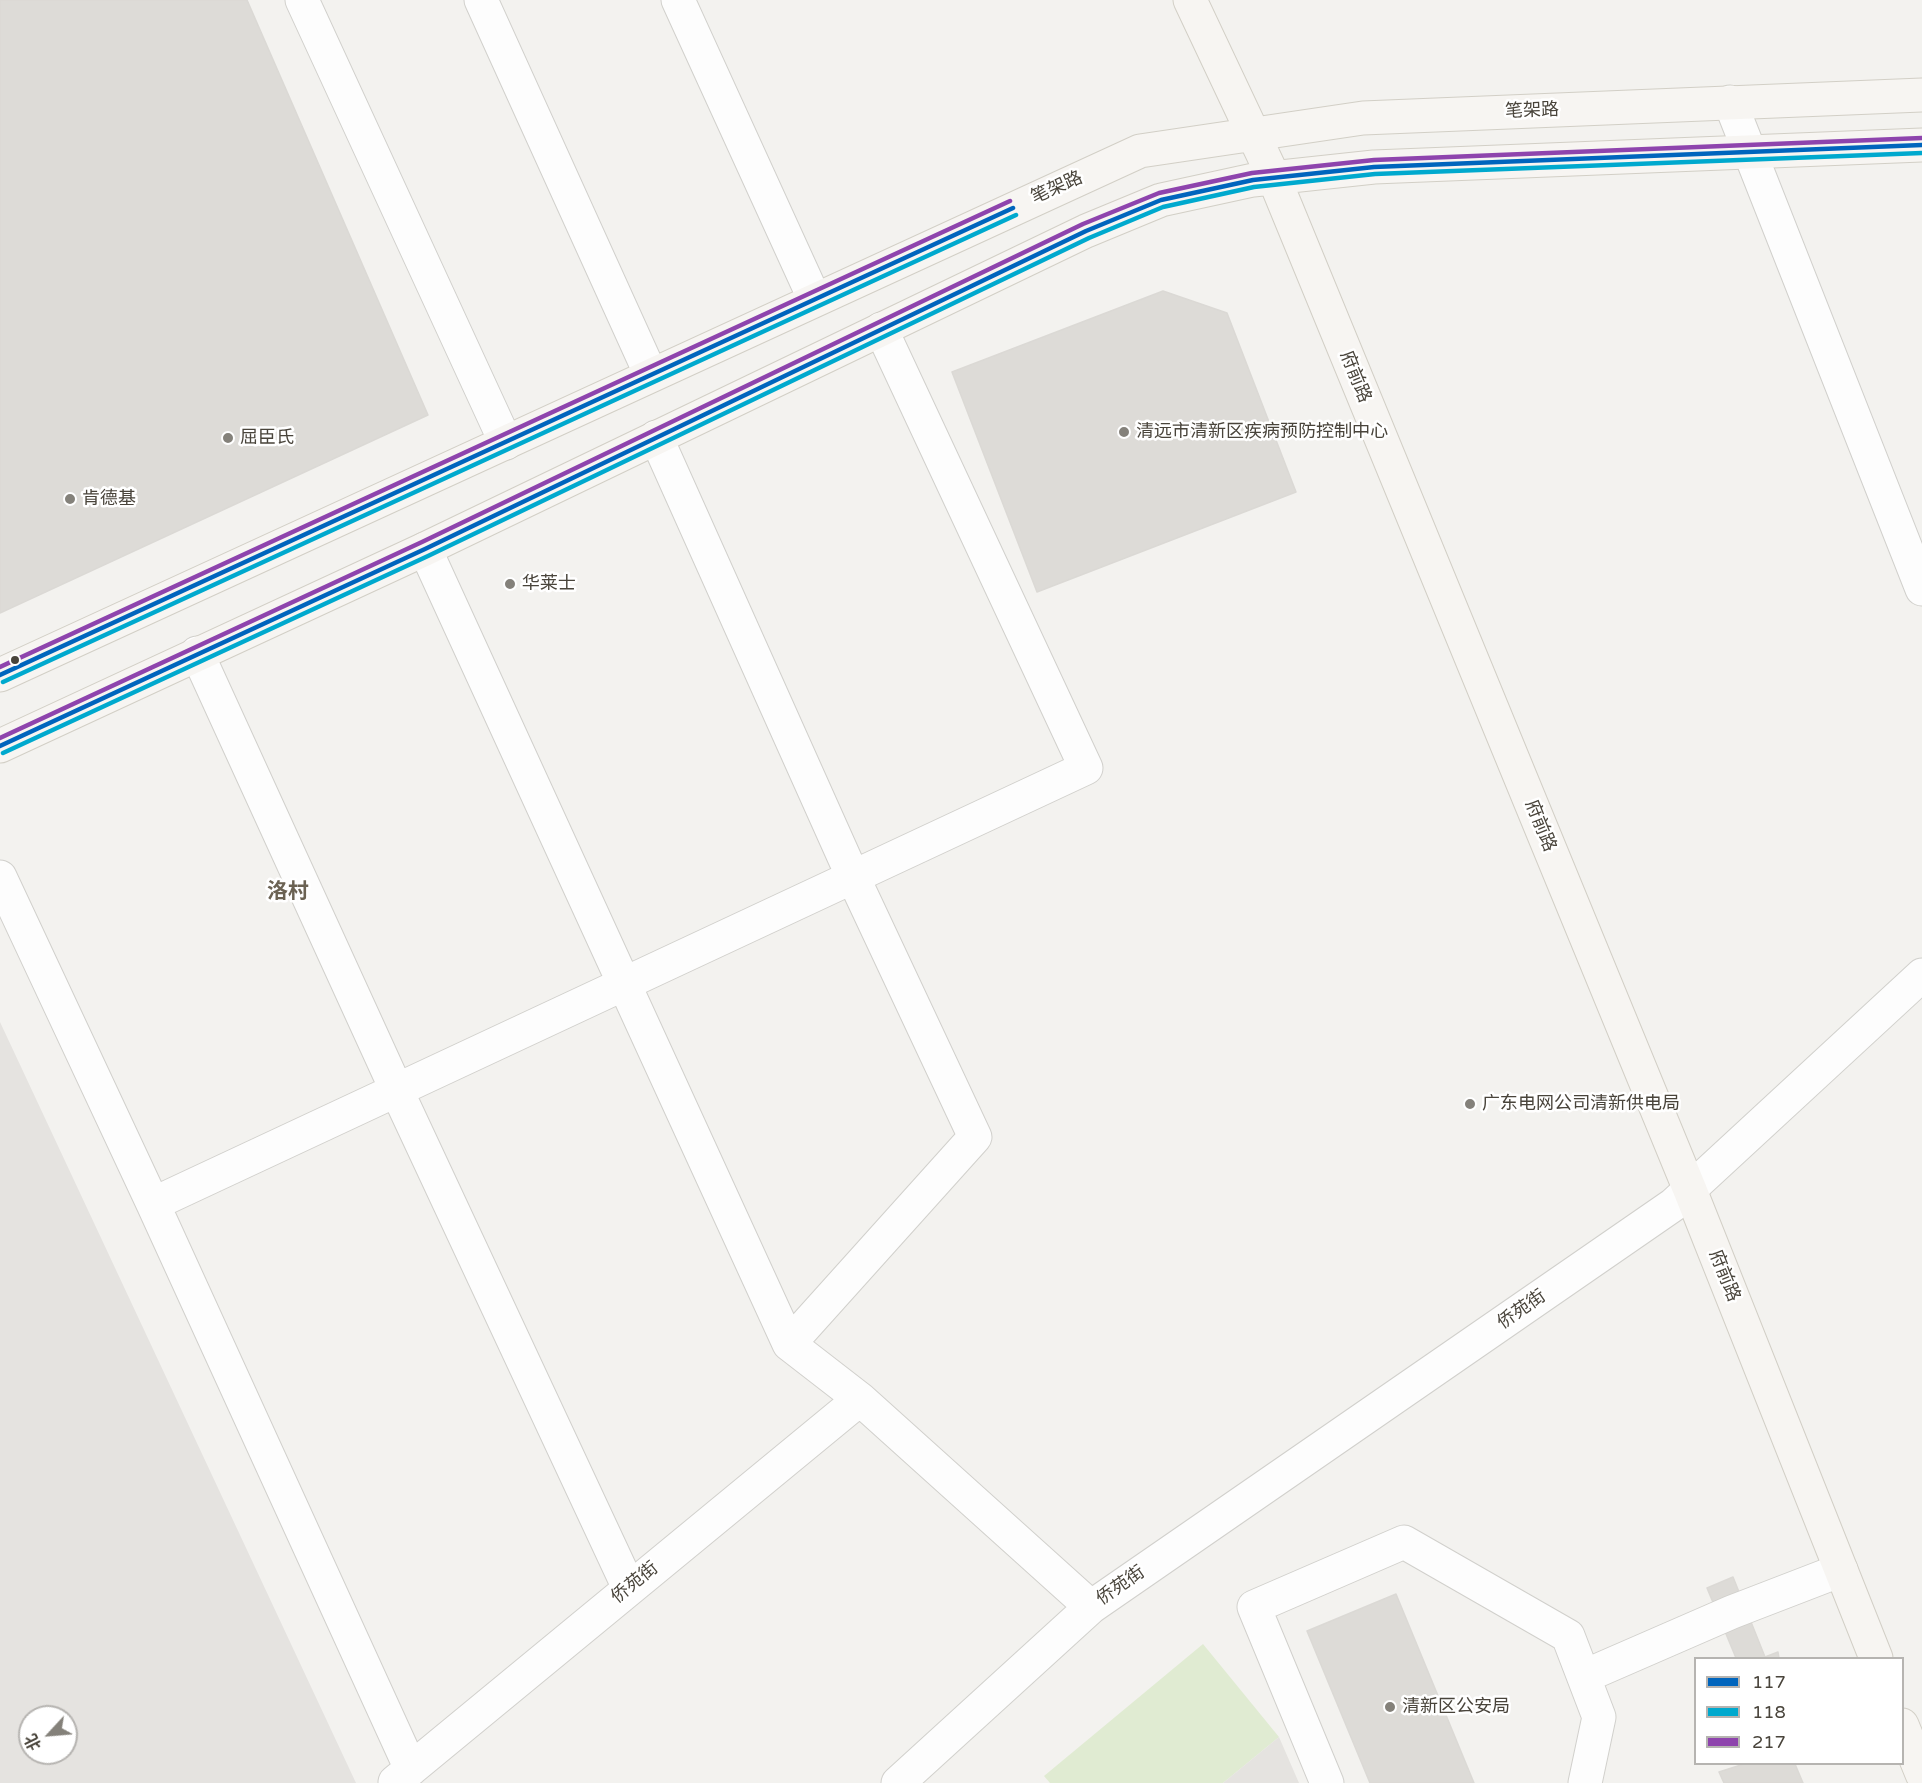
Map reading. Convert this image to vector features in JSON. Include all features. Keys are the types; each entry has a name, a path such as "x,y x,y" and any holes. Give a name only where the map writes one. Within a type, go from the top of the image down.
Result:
{"main road":[{"name":"府前路","path":"1169,0 1242,135 1263,179 1682,1198 1830,1573 1875,1657"},
{"name":"府前路","path":"1190,0 1242,135"},
{"name":"笔架路","path":"0,675 506,443 814,298 1140,151 1363,118 1922,95"},
{"path":"0,746 425,549 1086,231 1161,200 1263,179 1374,167 1748,150 1922,145"},
{"name":"府前路","path":"1830,1573 1851,1657"},
{"path":"1904,1730 1922,1774"},
{"path":"1893,1765 1901,1783"}],"street":[{"path":"302,0 506,443"},
{"path":"481,0 651,375"},
{"path":"678,0 814,298"},
{"path":"1730,102 1922,589"},
{"path":"153,1204 1086,768 881,329"},
{"path":"656,437 853,878 975,1137 789,1344"},
{"path":"425,549 789,1344 860,1399"},
{"path":"197,653 397,1091 629,1588"},
{"path":"0,877 153,1204 402,1776"},
{"name":"侨苑街","path":"898,1783 1091,1607 1682,1198 1922,975"},
{"name":"侨苑街","path":"402,1776 860,1399 1091,1607"},
{"path":"1327,1783 1254,1606 1404,1542 1568,1636 1599,1717 1585,1783"},
{"path":"1585,1676 1732,1612 1830,1573"}],"green space":[{"path":"1203,1644 1279,1737 1223,1783 1050,1783 1044,1776"}],"shaded area":[{"path":"0,1022 356,1783 0,1783"},
{"path":"1279,1737 1299,1783 1223,1783"}],"building":[{"path":"0,0 247,0 428,415 0,613"},
{"name":"清远市清新区疾病预防控制中心","path":"1163,291 1227,313 1296,492 1037,592 952,372"},
{"path":"1733,1577 1765,1657 1736,1657 1707,1588"},
{"name":"清新区公安局","path":"1396,1594 1474,1783 1370,1783 1307,1631"},
{"path":"1778,1652 1779,1657 1765,1657"},
{"path":"1741,1765 1795,1765 1803,1783 1724,1783 1719,1772"}],"transit line":[{"name":"217","path":"0,738 422,542 1083,224 1159,193 1252,173 1374,160 1922,138"},
{"name":"117","path":"0,746 425,549 1086,231 1161,200 1253,180 1374,167 1922,145"},
{"name":"118","path":"3,753 428,556 1089,238 1163,207 1254,187 1375,174 1922,153"},
{"name":"217","path":"0,667 1010,201"},
{"name":"117","path":"0,675 1013,208"},
{"name":"118","path":"3,682 1016,215"}],"place":[{"name":"清远市清新区疾病预防控制中心","path":"1124,432"},
{"name":"屈臣氏","path":"228,438"},
{"name":"肯德基","path":"70,499"},
{"name":"华莱士","path":"510,584"},
{"name":"广东电网公司清新供电局","path":"1470,1104"},
{"name":"清新区公安局","path":"1390,1707"}],"district":[{"name":"洛村","path":"288,892"}]}
